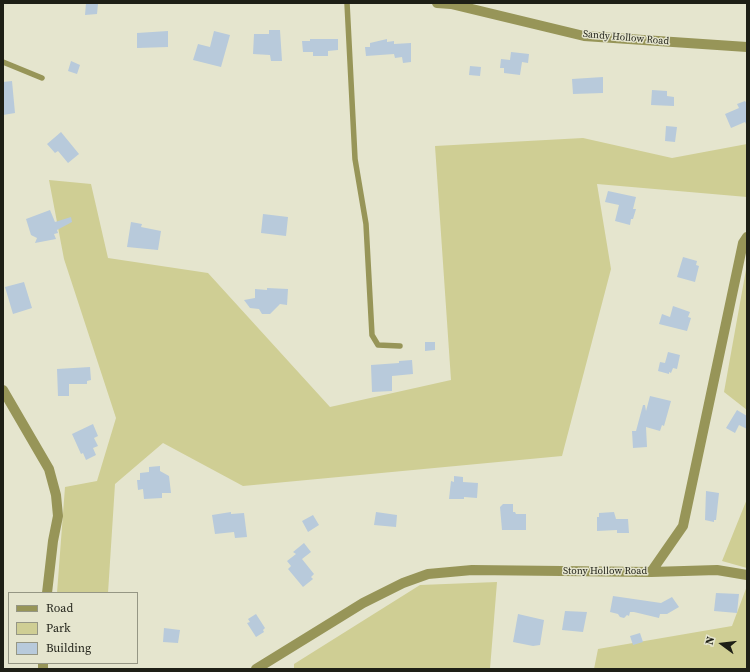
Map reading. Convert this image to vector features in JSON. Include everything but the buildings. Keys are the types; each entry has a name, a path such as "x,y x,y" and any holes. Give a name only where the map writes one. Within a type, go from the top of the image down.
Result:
{"street":[{"name":"Sandy Hollow Road","path":"437,3 451,4 584,36 747,47"},
{"name":"Stony Hollow Road","path":"256,669 363,603 403,583 428,574 472,570 650,572 683,526 743,244 747,237"},
{"path":"3,390 49,469 56,495 58,516 53,541 47,592"},
{"path":"650,572 717,570 747,575"}],"lane":[{"path":"347,3 355,159 366,224 372,335 378,345 400,346"},
{"path":"3,62 42,78"}],"green space":[{"path":"583,138 672,158 747,144 747,197 597,184 611,269 562,456 243,486 163,443 115,484 108,592 57,592 65,487 97,481 116,418 64,259 49,180 91,184 108,258 208,273 330,407 451,380 435,146"},
{"path":"747,264 747,410 724,392"},
{"path":"747,499 747,568 722,561"},
{"path":"497,582 490,669 294,669 294,664 420,585"},
{"path":"747,586 747,669 594,669 598,649 732,626"}]}
